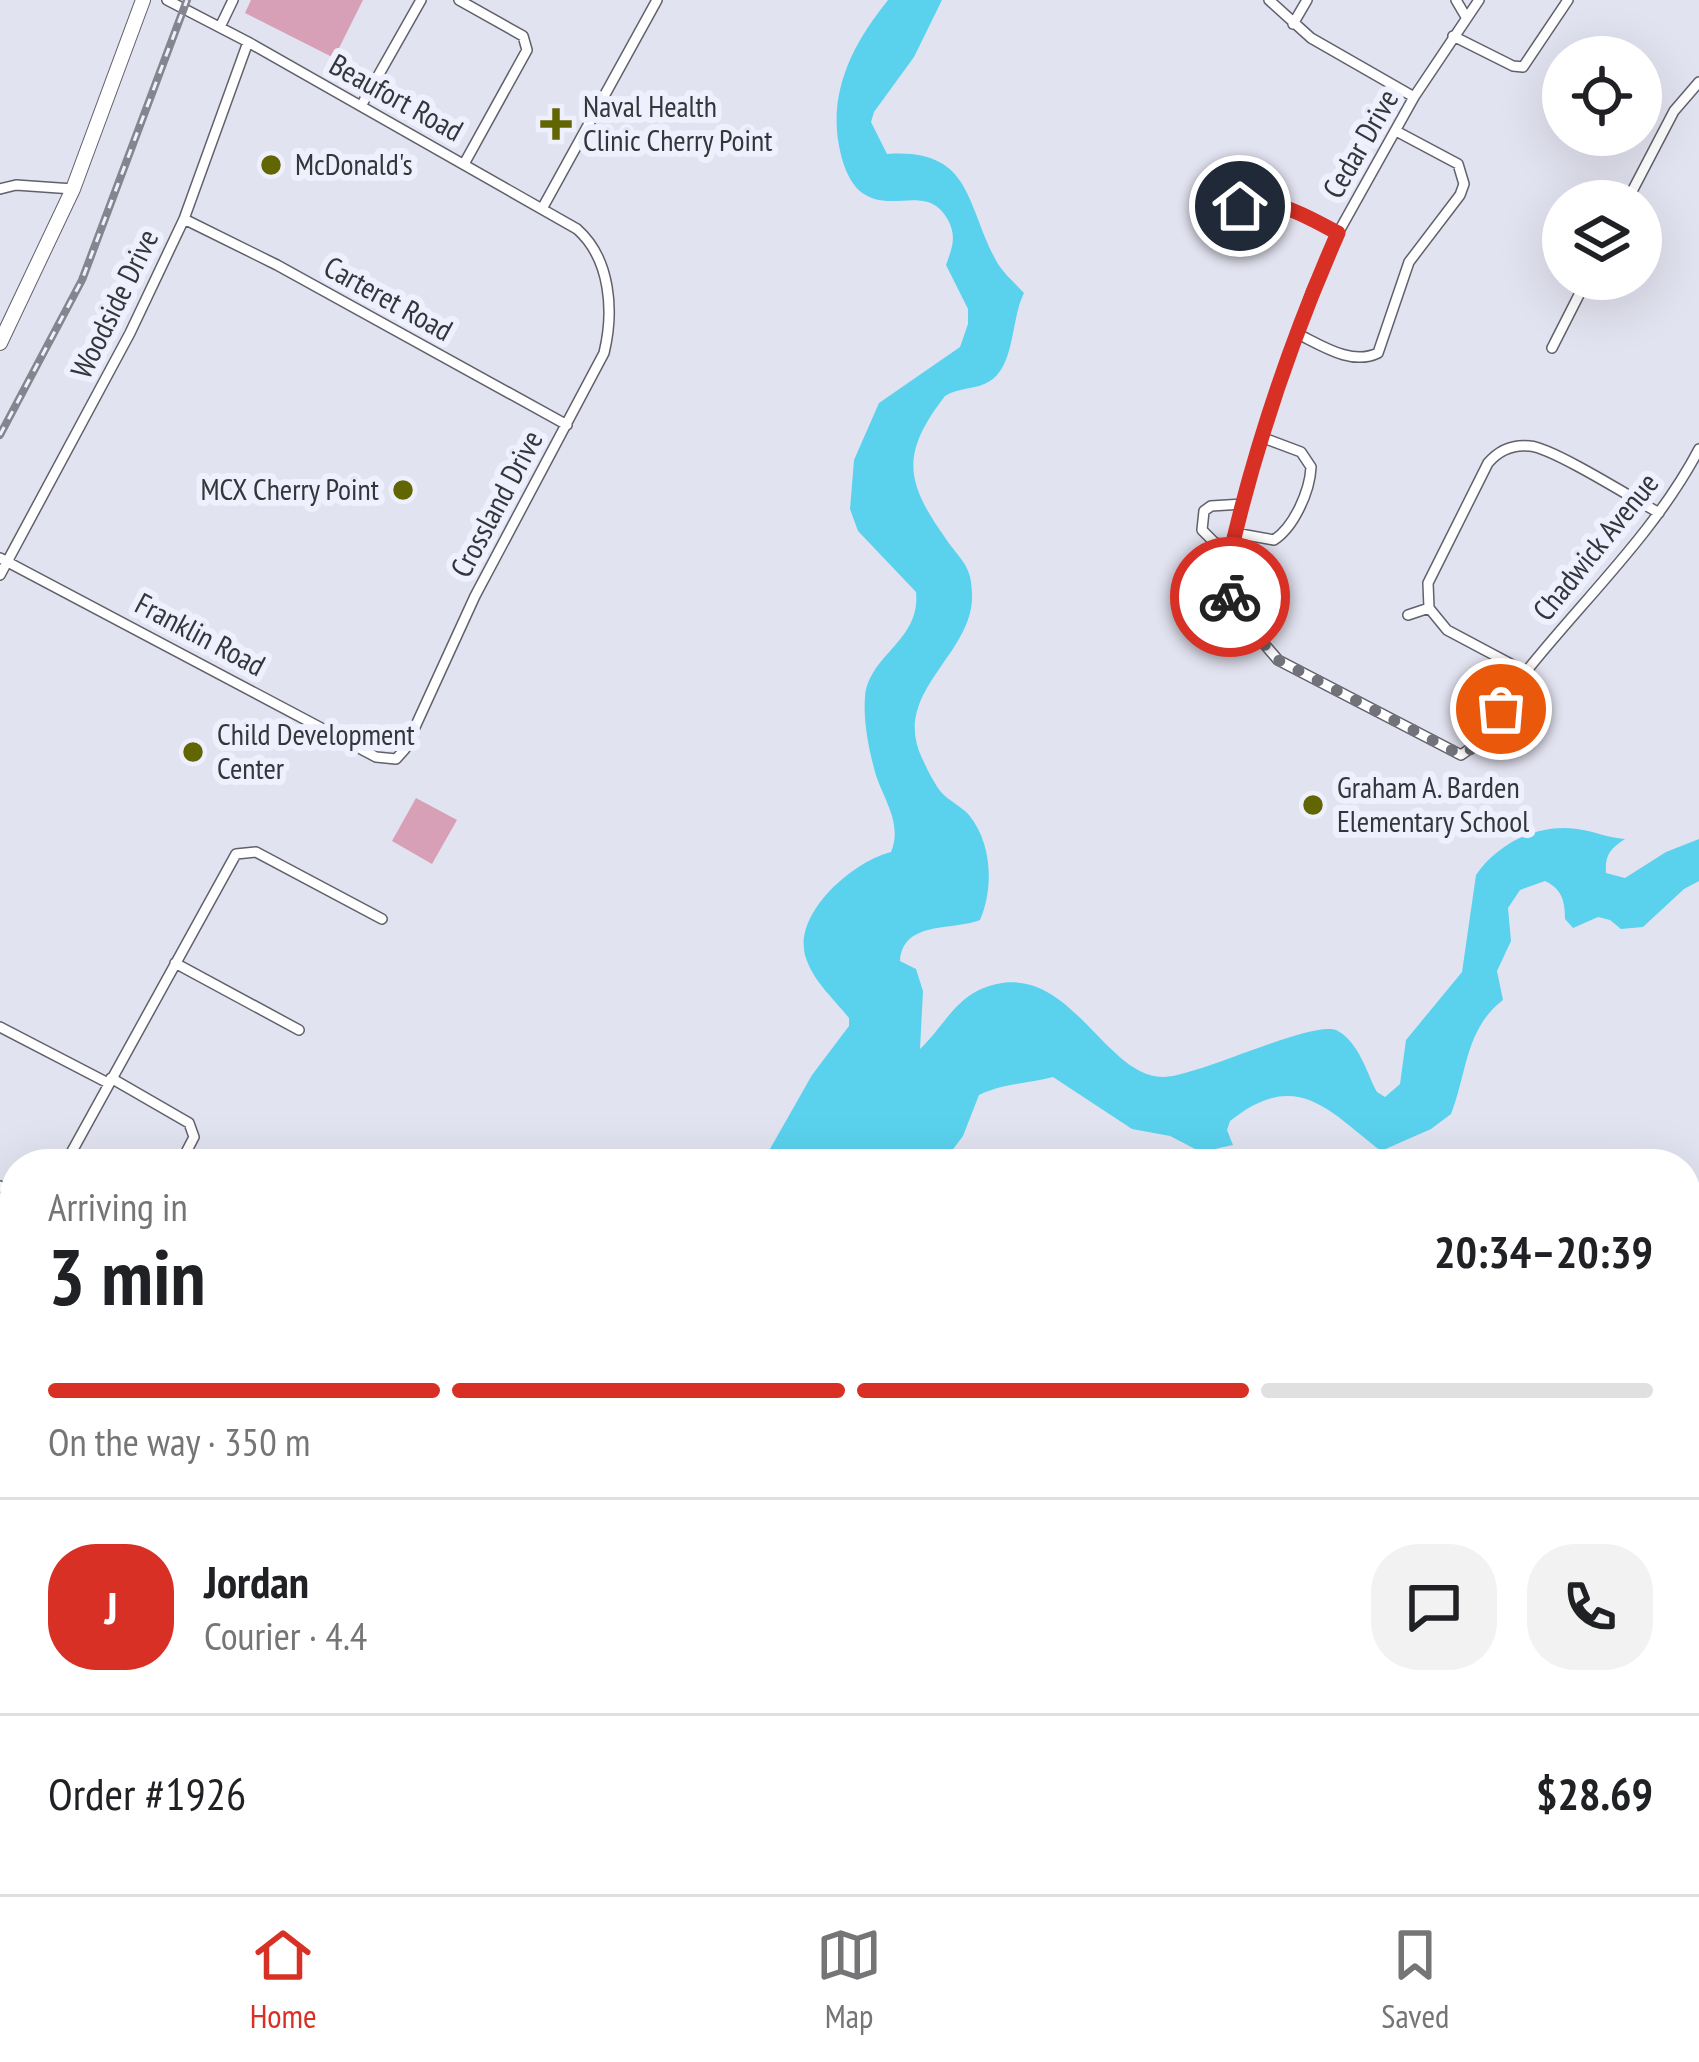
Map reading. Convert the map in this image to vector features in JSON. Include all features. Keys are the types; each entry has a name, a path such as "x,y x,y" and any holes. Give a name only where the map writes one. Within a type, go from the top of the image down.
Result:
{"street":[{"path":"0,343 73,189 143,0"},
{"name":"Beaufort Road","path":"167,0 543,207 577,229 593,247"},
{"path":"220,27 233,0"},
{"path":"361,106 421,0"},
{"path":"459,0 523,36 527,50 464,164"},
{"path":"543,207 657,0"},
{"path":"1269,0 1334,54 1414,97"},
{"path":"1293,24 1307,0"},
{"path":"1456,0 1466,17"},
{"name":"Cedar Drive","path":"1248,625 1231,637 1214,630 1210,611 1226,598 1235,533 1296,334 1338,233 1414,97 1479,0"},
{"path":"1453,36 1523,68 1568,0"},
{"name":"Woodside Drive","path":"0,575 130,333 184,219 248,41"},
{"path":"1638,180 1674,111 1699,82"},
{"path":"1296,334 1353,359 1378,353 1409,262 1460,196 1464,184 1458,164 1396,130"},
{"path":"0,189 16,185 73,189"},
{"path":"1227,217 1240,206 1275,203 1338,233"},
{"name":"Carteret Road","path":"184,219 567,425"},
{"name":"Crossland Drive","path":"376,757 396,759 405,749 475,596 598,368 608,340 608,298 593,247"},
{"path":"1552,348 1576,300"},
{"path":"1235,533 1274,540 1286,532 1310,481 1309,460 1261,437"},
{"path":"1526,672 1447,630 1429,608 1428,583 1497,452 1512,446 1539,447 1659,513"},
{"name":"Chadwick Avenue","path":"1248,625 1278,660 1461,755 1476,746 1526,672 1659,513 1699,449"},
{"path":"1231,549 1214,542 1202,530 1201,521 1210,506 1243,503"},
{"name":"Franklin Road","path":"4,560 376,757"},
{"path":"1226,598 1244,603 1250,615 1248,625"},
{"path":"1408,615 1429,608"},
{"path":"73,1149 231,859 242,851 256,852 382,919"},
{"path":"175,963 298,1030"},
{"path":"0,1027 189,1123 194,1137 188,1149"}],"shaded area":[{"path":"251,0 363,0 334,58 245,13"},
{"path":"416,798 457,820 432,864 392,841"}],"water":[{"path":"888,0 942,0 914,57 871,122 887,154 936,160 952,171 963,185 998,264 1024,293 998,374 985,384 945,396 915,451 913,467 922,499 965,564 972,600 959,638 925,691 915,730 919,751 935,783 977,826 989,880 980,920 920,933 903,948 900,961 916,969 923,991 920,1049 968,996 1008,982 1035,986 1059,1000 1121,1058 1142,1072 1164,1077 1306,1033 1338,1031 1352,1043 1377,1092 1385,1097 1400,1084 1406,1040 1462,972 1476,875 1496,853 1534,832 1583,830 1625,839 1610,853 1606,873 1625,878 1666,852 1699,839 1699,881 1643,927 1621,929 1598,917 1573,928 1551,884 1545,881 1520,890 1508,908 1511,941 1497,971 1503,1000 1474,1038 1451,1114 1431,1129 1386,1149 1378,1149 1328,1110 1294,1096 1254,1105 1230,1121 1227,1130 1233,1145 1195,1149 1170,1136 1132,1129 1053,1077 979,1095 953,1149 770,1149 812,1075 849,1026 849,1018 808,964 804,939 809,922 830,891 860,866 891,852 894,841 893,821 869,745 865,697 875,669 911,623 916,592 858,531 850,509 854,460 879,403 960,347 968,324 968,309 946,265 953,237 940,209 920,201 875,199 856,187 844,166 837,112 845,73 863,35"}],"railway":[{"path":"0,435 82,280 187,0"}],"way so far":[{"path":"1230,597 1244,603 1250,615 1248,625 1278,660 1461,755 1476,746 1501,709"}],"place":[{"name":"Naval Health Clinic Cherry Point","path":"556,124"},
{"name":"McDonald's","path":"271,165"},
{"name":"MCX Cherry Point","path":"403,490"},
{"name":"Child Development Center","path":"193,752"},
{"name":"Graham A. Barden Elementary School","path":"1313,805"}],"route":[{"path":"1230,597 1226,598 1225,577 1261,437 1292,342 1338,233 1275,203 1240,206"}]}
